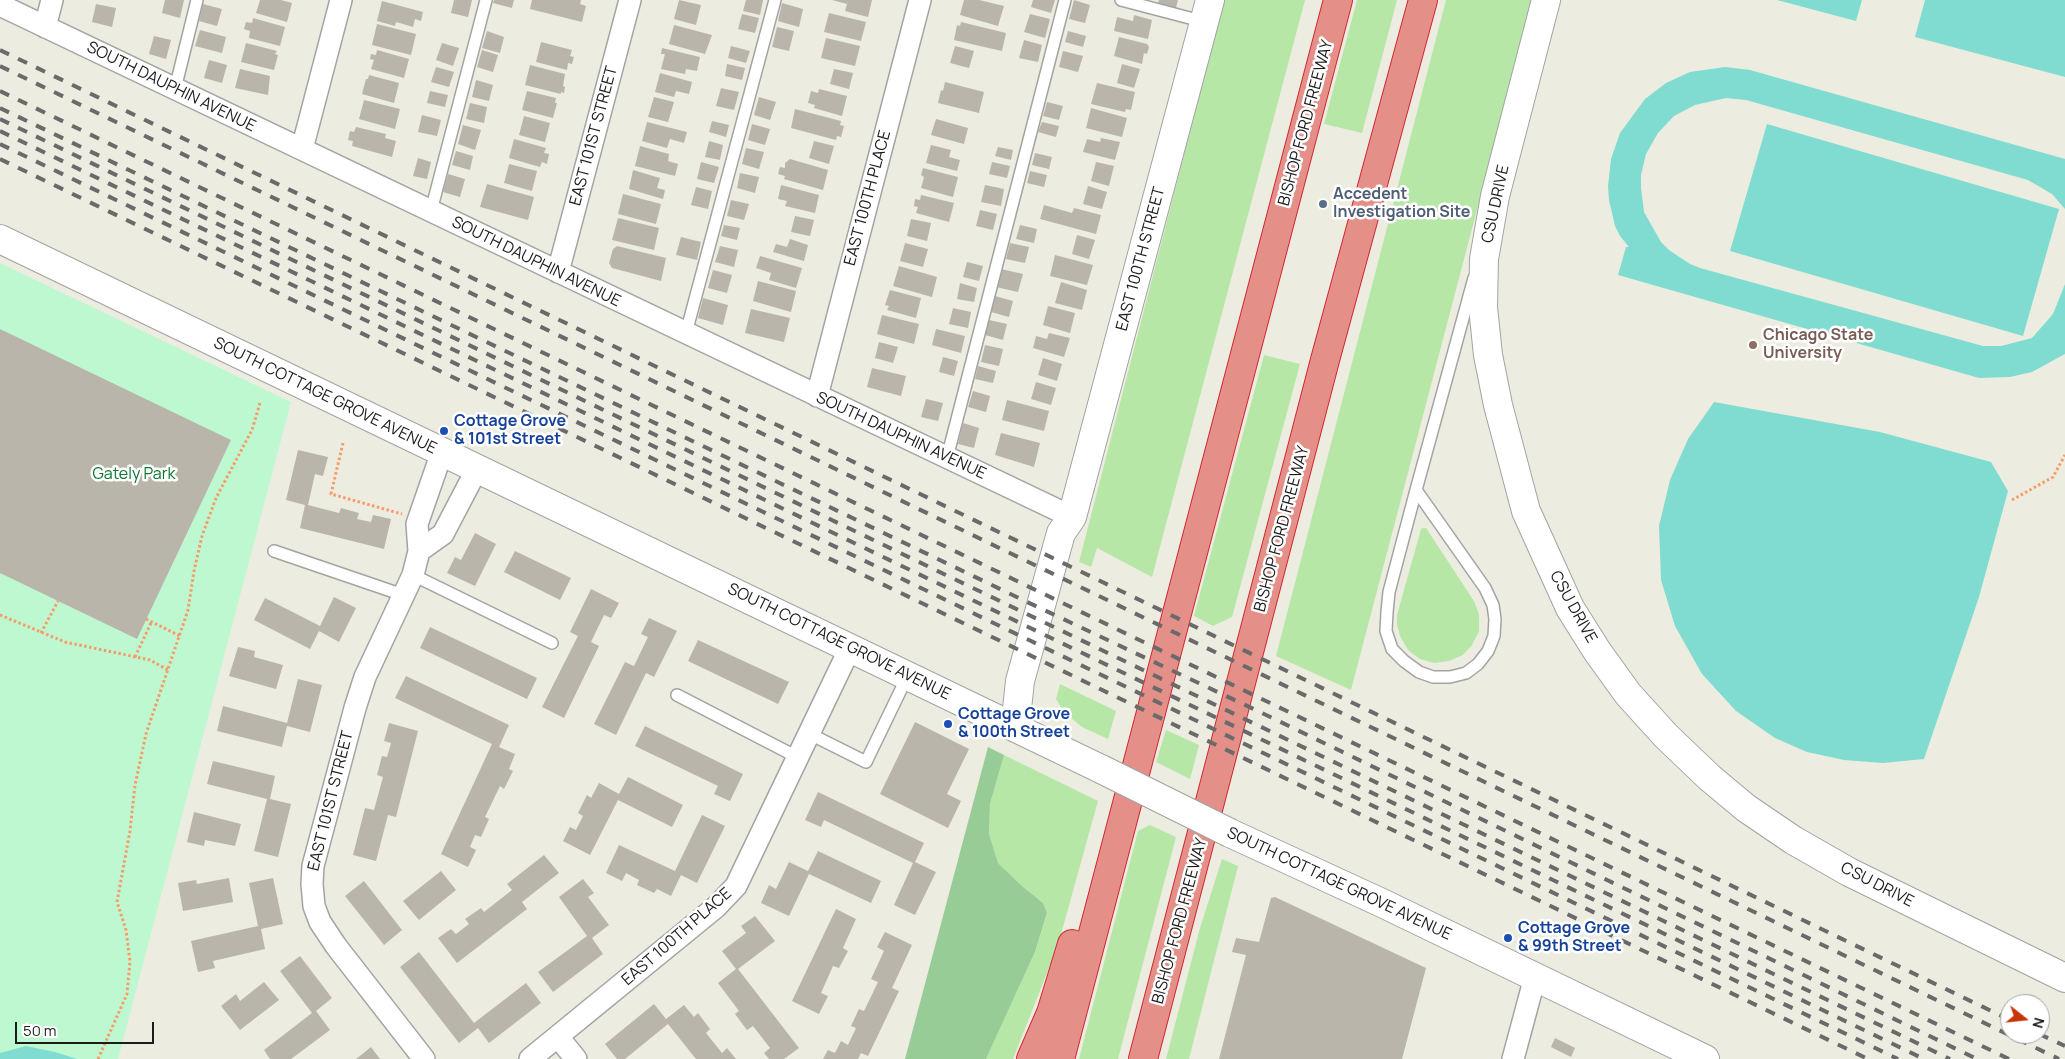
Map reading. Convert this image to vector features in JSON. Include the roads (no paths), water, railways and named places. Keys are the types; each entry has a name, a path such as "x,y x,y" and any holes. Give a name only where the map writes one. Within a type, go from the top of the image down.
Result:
{"highway":[{"name":"BISHOP FORD FREEWAY","path":"1060,1059 1338,0"},
{"name":"BISHOP FORD FREEWAY","path":"1144,1059 1325,360 1424,0"},
{"path":"1031,1059 1051,1013 1077,926 1166,594 1203,510"}],"street":[{"path":"45,27 52,0"},
{"path":"302,149 341,0"},
{"name":"EAST 101ST STREET","path":"558,272 630,0"},
{"name":"EAST 100TH PLACE","path":"816,396 920,0"},
{"name":"CSU DRIVE","path":"1546,0 1496,196 1484,260 1483,307 1488,355 1498,405 1526,511 1570,608 1597,651 1628,694 1666,736 1710,778 1746,808 1793,840 1849,872 2065,978"},
{"name":"SOUTH DAUPHIN AVENUE","path":"0,5 1072,517"},
{"name":"EAST 100TH STREET","path":"1015,727 1020,681 1061,533 1072,517 1208,11"},
{"name":"SOUTH COTTAGE GROVE AVENUE","path":"0,239 1705,1059"},
{"name":"EAST 101ST STREET","path":"424,1059 336,946 320,922 314,906 312,884 313,866 355,708 365,677 413,574 419,551 417,524 442,452"},
{"path":"419,551 443,534 476,469"},
{"name":"EAST 100TH PLACE","path":"530,1059 716,908 736,886 799,758 850,648"},
{"path":"1514,1059 1535,977"},
{"path":"558,1037 576,1059"}],"lane":[{"path":"175,89 198,0"},
{"path":"431,211 486,0"},
{"path":"686,334 775,0"},
{"path":"947,458 1065,0"},
{"path":"1121,0 1208,11"},
{"path":"1416,490 1485,588 1493,604 1495,619 1494,636 1488,651 1478,664 1466,673 1450,677 1433,676 1419,672 1392,649 1386,631 1389,592 1416,490 1496,196"},
{"path":"274,551 403,595"},
{"path":"413,574 552,643"},
{"path":"810,734 866,762 908,676"},
{"path":"677,696 799,758"}],"railway":[{"path":"0,50 2000,1015"},
{"path":"0,66 2059,1059"},
{"path":"0,91 2009,1059"},
{"path":"0,108 1262,713 1977,1059"},
{"path":"0,119 1950,1059"},
{"path":"0,131 1924,1059"},
{"path":"0,144 1898,1059"},
{"path":"0,159 1868,1059"},
{"path":"2050,1039 2065,1046"}],"place":[{"name":"Accedent Investigation Site","path":"1323,204"},
{"name":"Chicago State University","path":"1753,345"},
{"name":"Cottage Grove & 101st Street","path":"444,431"},
{"name":"Cottage Grove & 100th Street","path":"948,724"},
{"name":"Cottage Grove & 99th Street","path":"1508,938"}],"park label":[{"name":"Gately Park","path":"134,475"}]}
